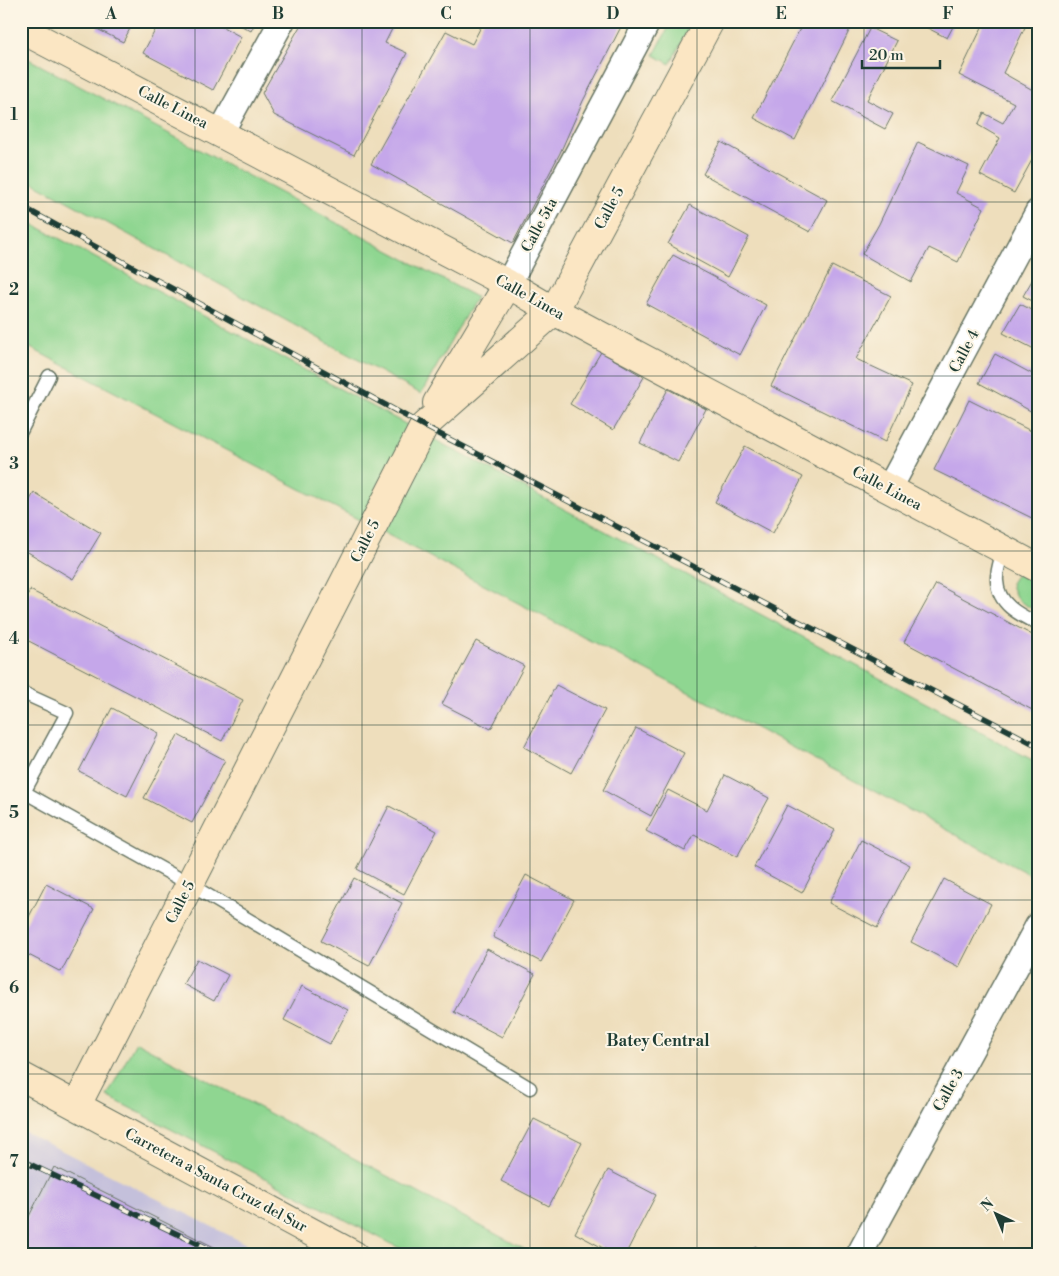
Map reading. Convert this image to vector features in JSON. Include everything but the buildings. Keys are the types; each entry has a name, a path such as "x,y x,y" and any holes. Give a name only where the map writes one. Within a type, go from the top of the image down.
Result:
{"main road":[{"name":"Calle 5","path":"77,1105 424,426 554,311 710,21"},
{"name":"Calle Linea","path":"21,29 508,284 554,311 1038,568"},
{"name":"Calle 5ta","path":"424,426 508,284"},
{"name":"Carretera a Santa Cruz del Sur","path":"21,1076 354,1255"}],"street":[{"path":"220,132 282,21"},
{"name":"Calle 5ta","path":"508,284 648,21"},
{"name":"Calle 4","path":"889,489 1038,212"},
{"name":"Calle 3","path":"859,1255 1038,926"}],"lane":[{"path":"21,431 49,376"},
{"path":"1003,550 997,581 1002,598 1013,611 1038,624"},
{"path":"21,692 67,713 23,795 189,884 530,1088"}],"shaded area":[{"path":"21,1130 268,1255 21,1255"}],"green space":[{"path":"672,21 693,21 670,64 654,55"},
{"path":"21,55 476,297 421,394 21,176"},
{"path":"21,218 1038,763 1038,879 694,695 21,343"},
{"path":"1024,570 1038,577 1038,611 1020,601 1013,589 1011,583 1017,574"},
{"path":"136,1042 535,1255 413,1255 107,1096"}],"railway":[{"path":"21,206 424,426 1038,746"},
{"path":"21,1160 222,1255"}],"district":[{"name":"Batey Central","path":"658,1040"}]}
